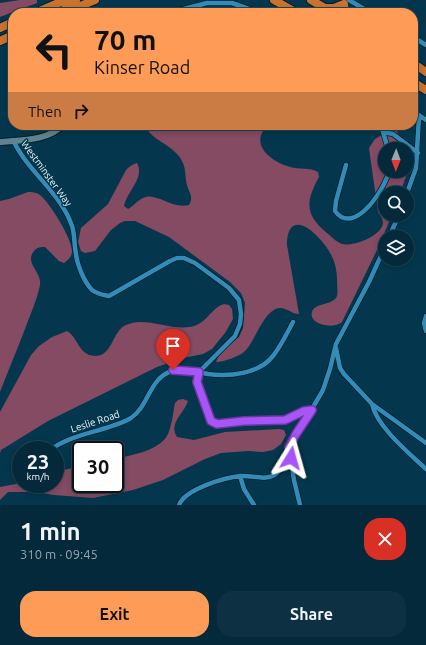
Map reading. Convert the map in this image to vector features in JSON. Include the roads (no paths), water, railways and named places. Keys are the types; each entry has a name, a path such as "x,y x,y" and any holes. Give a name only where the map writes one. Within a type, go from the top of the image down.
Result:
{"highway":[{"path":"42,8 52,2 66,0"},
{"path":"76,7 95,0"},
{"path":"274,0 289,8"},
{"path":"283,0 296,8"},
{"path":"311,0 326,8 334,8 346,1"}],"street":[{"path":"346,1 361,8"},
{"path":"188,8 207,3 232,3 246,8"},
{"path":"410,186 416,168 419,116 426,120"},
{"path":"0,142 45,136 59,130"},
{"path":"386,142 384,132 393,134 418,152"},
{"name":"Westminster Way","path":"13,140 19,151 59,202 72,226 76,255 82,273 92,290 110,296 170,261 177,258 184,258 195,263 229,288 239,300 241,314 240,324 235,336 199,372"},
{"path":"346,165 334,211 339,216 344,218 352,219 360,215 380,192 387,178"},
{"path":"179,505 188,494 224,478 240,476 263,478 272,476 279,472 289,447 312,410 322,390 328,376 336,344 378,262"},
{"path":"426,316 424,323 426,331"},
{"name":"Leslie Road","path":"64,441 123,423 133,417 140,409 155,383 164,374 173,370 219,375 259,368 273,357 293,322"},
{"path":"336,344 340,368 372,404 426,443"},
{"path":"199,372 197,382 211,421 217,424 244,421 285,420 304,411 312,410"},
{"path":"372,404 374,412 384,427 426,469"},
{"path":"289,447 294,480 300,505"},
{"path":"240,476 244,489 254,505"}]}
